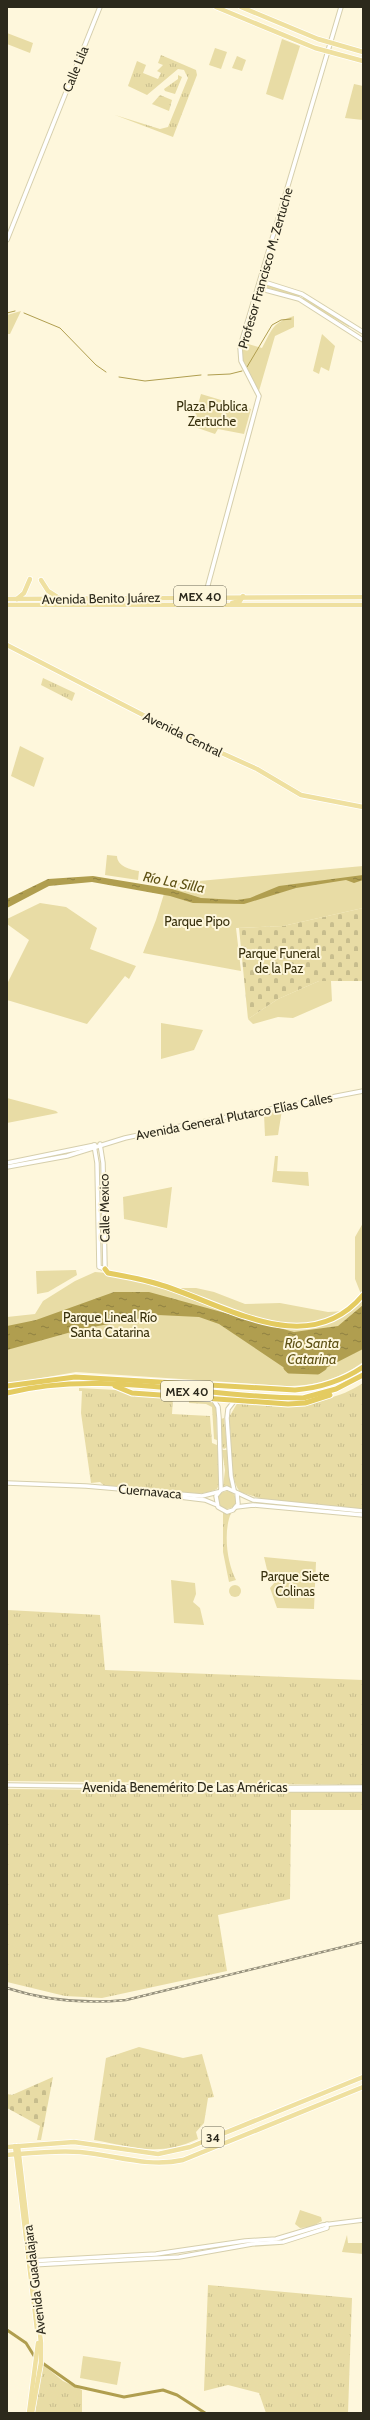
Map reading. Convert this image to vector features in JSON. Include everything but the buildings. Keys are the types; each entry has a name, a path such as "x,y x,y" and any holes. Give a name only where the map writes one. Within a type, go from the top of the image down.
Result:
{"highway":[{"path":"102,1268 108,1273 159,1284 241,1315 282,1325 305,1326 325,1322 338,1316 354,1305 363,1295"},
{"name":"MEX 40","path":"7,1386 75,1377 295,1390 329,1384 351,1375 363,1367"},
{"name":"MEX 40","path":"7,1393 34,1386 61,1383 112,1384 293,1398 313,1397 336,1389 363,1375"},
{"path":"112,1384 132,1392 235,1400 305,1403 329,1395 336,1389"}],"main road":[{"path":"216,7 303,44 363,62"},
{"path":"241,7 330,43 363,52"},
{"path":"17,599 24,593 30,579"},
{"path":"41,580 48,591 60,599"},
{"path":"180,604 198,601 205,596 214,605"},
{"name":"Avenida Benito Juárez","path":"7,599 35,600 205,596 361,597"},
{"path":"222,605 239,602 243,596"},
{"path":"324,605 329,600 361,597"},
{"path":"7,604 35,600 69,605"},
{"name":"Avenida Benito Juárez","path":"7,604 363,605"},
{"name":"Avenida Central","path":"7,645 177,732 260,770 301,795 363,807"},
{"name":"34","path":"7,2147 74,2142 158,2154 168,2154 190,2147 363,2077"},
{"name":"34","path":"7,2156 80,2152 147,2163 167,2163 183,2160 363,2087"},
{"name":"Avenida Guadalajara","path":"16,2146 40,2355 32,2413"},
{"name":"Avenida Guadalajara","path":"29,2413 39,2362"}],"street":[{"name":"Calle Lila","path":"7,240 49,131 100,7"},
{"name":"Profesor Francisco M. Zertuche","path":"205,596 259,396 241,361 239,352 341,7"},
{"path":"261,281 302,294 363,332"},
{"path":"258,288 299,299 363,340"},
{"name":"Avenida General Plutarco Elías Calles","path":"7,1167 64,1157 100,1145 181,1126 363,1090"},
{"name":"Calle Mexico","path":"100,1145 102,1268"},
{"name":"Avenida General Plutarco Elías Calles","path":"7,1163 95,1147"},
{"name":"Calle Mexico","path":"95,1147 98,1163 102,1268"},
{"path":"213,1398 218,1407 221,1447 219,1491 216,1496 216,1505 227,1512 236,1507 253,1504 363,1515"},
{"path":"235,1400 228,1409 228,1418 231,1476 235,1492 239,1500 236,1507"},
{"path":"219,1418 228,1418"},
{"path":"221,1447 224,1450 230,1447"},
{"name":"Cuernavaca","path":"7,1483 82,1486 202,1496 219,1491"},
{"name":"Cuernavaca","path":"82,1486 198,1499 216,1505"},
{"path":"219,1491 227,1488 257,1501 363,1511"},
{"name":"Avenida Benemérito De Las Américas","path":"7,1786 213,1788 363,1787"},
{"name":"Avenida Benemérito De Las Américas","path":"7,1786 363,1790"},
{"path":"30,2263 156,2254 252,2243 282,2238 323,2224 327,2226 363,2220"},
{"path":"252,2243 283,2242 322,2230 327,2226"}],"green space":[{"path":"7,33 33,43 30,53 7,44"},
{"path":"282,39 300,46 283,100 266,94"},
{"path":"215,48 227,52 221,69 209,65"},
{"path":"161,55 196,70 197,75 173,137 115,115 160,129 168,127 188,78 184,70 178,69 147,95 128,86 137,61 146,65 143,73 158,79 161,73 157,71 163,65 158,63"},
{"path":"237,56 246,60 242,71 232,68"},
{"path":"178,75 182,77 175,94 165,91 164,89 178,79"},
{"path":"354,84 363,86 363,120 345,118"},
{"path":"160,95 172,100 169,111 152,104"},
{"path":"263,283 300,295 298,297 262,286"},
{"path":"304,297 349,325 349,327 302,300"},
{"path":"21,311 10,334 7,334 7,315"},
{"path":"294,316 294,327 275,336 259,391 241,359 241,342 262,348 271,331 277,324"},
{"path":"322,334 335,346 329,371 321,367 319,374 313,371"},
{"name":"Plaza Publica Zertuche","path":"201,394 251,409 244,434 218,429 215,434 192,426"},
{"path":"43,678 75,693 72,701 41,685"},
{"path":"20,746 44,758 34,787 11,776"},
{"path":"107,855 117,856 122,865 139,871 138,880 105,875"},
{"name":"Parque Pipo","path":"363,866 363,908 283,926 236,928 241,971 143,953 156,920 167,884"},
{"path":"40,903 66,907 97,928 90,949 136,966 129,979 125,976 87,1024 7,1000 7,984 29,940 7,924 7,919"},
{"name":"Parque Funeral de la Paz","path":"363,908 363,981 319,981 278,999 248,1019 239,928 283,926"},
{"path":"319,981 331,981 332,1001 293,1018 278,1017 253,1024 248,1019 278,999"},
{"path":"161,1023 203,1030 194,1050 161,1059"},
{"path":"7,1098 56,1111 58,1113 7,1123"},
{"path":"282,1110 278,1135 265,1136 264,1114"},
{"path":"275,1156 278,1156 277,1171 308,1172 309,1186 272,1182"},
{"path":"172,1187 167,1228 124,1219 123,1197"},
{"name":"Parque Lineal Río Santa Catarina","path":"363,1223 363,1362 336,1378 307,1385 285,1386 76,1372 7,1384 7,1317 35,1314 43,1301 75,1281 95,1272 107,1273 175,1288 196,1288 214,1292 245,1304 280,1303 328,1312 344,1311 361,1294 355,1279 355,1237"},
{"path":"76,1270 77,1275 48,1292 37,1294 36,1271"},
{"path":"363,1383 363,1509 262,1499 240,1492 233,1476 231,1437 228,1419 239,1400 287,1403 319,1400 334,1397"},
{"path":"79,1388 135,1391 173,1398 172,1414 210,1416 212,1443 217,1445 220,1468 220,1479 217,1489 205,1493 192,1494 133,1487 107,1488 100,1482 91,1483 81,1413 82,1391 79,1391"},
{"path":"189,1399 210,1401 216,1406 217,1440 214,1439 212,1407 206,1404 189,1403"},
{"path":"224,1418 227,1447 224,1449 221,1446 221,1419"},
{"path":"222,1450 228,1450 231,1487 223,1487 225,1470"},
{"path":"227,1491 233,1494 236,1500 233,1506 227,1509 221,1506 218,1500 221,1494"},
{"path":"223,1513 231,1513 227,1529 227,1547 230,1565 236,1580 229,1582 223,1552"},
{"name":"Parque Siete Colinas","path":"264,1557 316,1562 314,1609 277,1608 270,1588 275,1582 269,1578"},
{"path":"171,1580 195,1583 196,1594 193,1602 200,1608 204,1625 174,1623"},
{"path":"233,1585 237,1585 241,1591 237,1597 233,1597 229,1593 229,1589"},
{"path":"7,1610 100,1615 105,1670 363,1680 363,1785 7,1781"},
{"path":"7,1789 363,1792 363,1810 291,1810 290,1899 218,1915 227,1971 102,1998 65,1996 7,1982"},
{"path":"139,2047 183,2058 202,2054 214,2097 208,2098 204,2123 196,2132 198,2139 171,2148 159,2149 134,2148 94,2140 106,2058"},
{"path":"53,2077 41,2140 37,2140 40,2126 7,2108 7,2094 12,2095"},
{"path":"300,2210 321,2217 322,2221 311,2227 300,2228 295,2224"},
{"path":"347,2235 348,2243 363,2243 363,2254 342,2252"},
{"path":"208,2285 352,2298 348,2413 266,2413 259,2393 228,2385 204,2391"},
{"path":"83,2356 121,2362 117,2385 80,2378"},
{"path":"42,2364 63,2381 82,2390 82,2413 35,2413"}],"water":[{"path":"363,875 363,880 354,883 346,880 296,888 244,904 193,903 170,896 92,882 49,886 7,908 7,899 48,879 93,876 172,889 201,898 237,900 250,898 279,886"},
{"name":"Río Santa Catarina","path":"114,1292 149,1292 294,1332 338,1326 363,1305 363,1349 318,1372 289,1371 219,1324 199,1317 158,1315 82,1329 7,1350 7,1326 36,1320"}],"waterway":[{"path":"7,313 15,311"},
{"path":"24,313 60,328 96,365 106,372"},
{"path":"247,367 272,325 281,320 291,319"},
{"path":"208,375 230,374 242,371"},
{"path":"119,377 145,381 201,375"},
{"name":"Río Santa Catarina","path":"286,1368 289,1371 318,1372 324,1368"},
{"path":"7,2330 26,2343 36,2359"},
{"path":"41,2362 75,2386 124,2397 163,2390 177,2395 205,2413"}],"railway":[{"path":"7,1988 51,1999 95,2002 126,2000 363,1942"}],"water label":[{"name":"Río La Silla","path":"174,882"}]}
